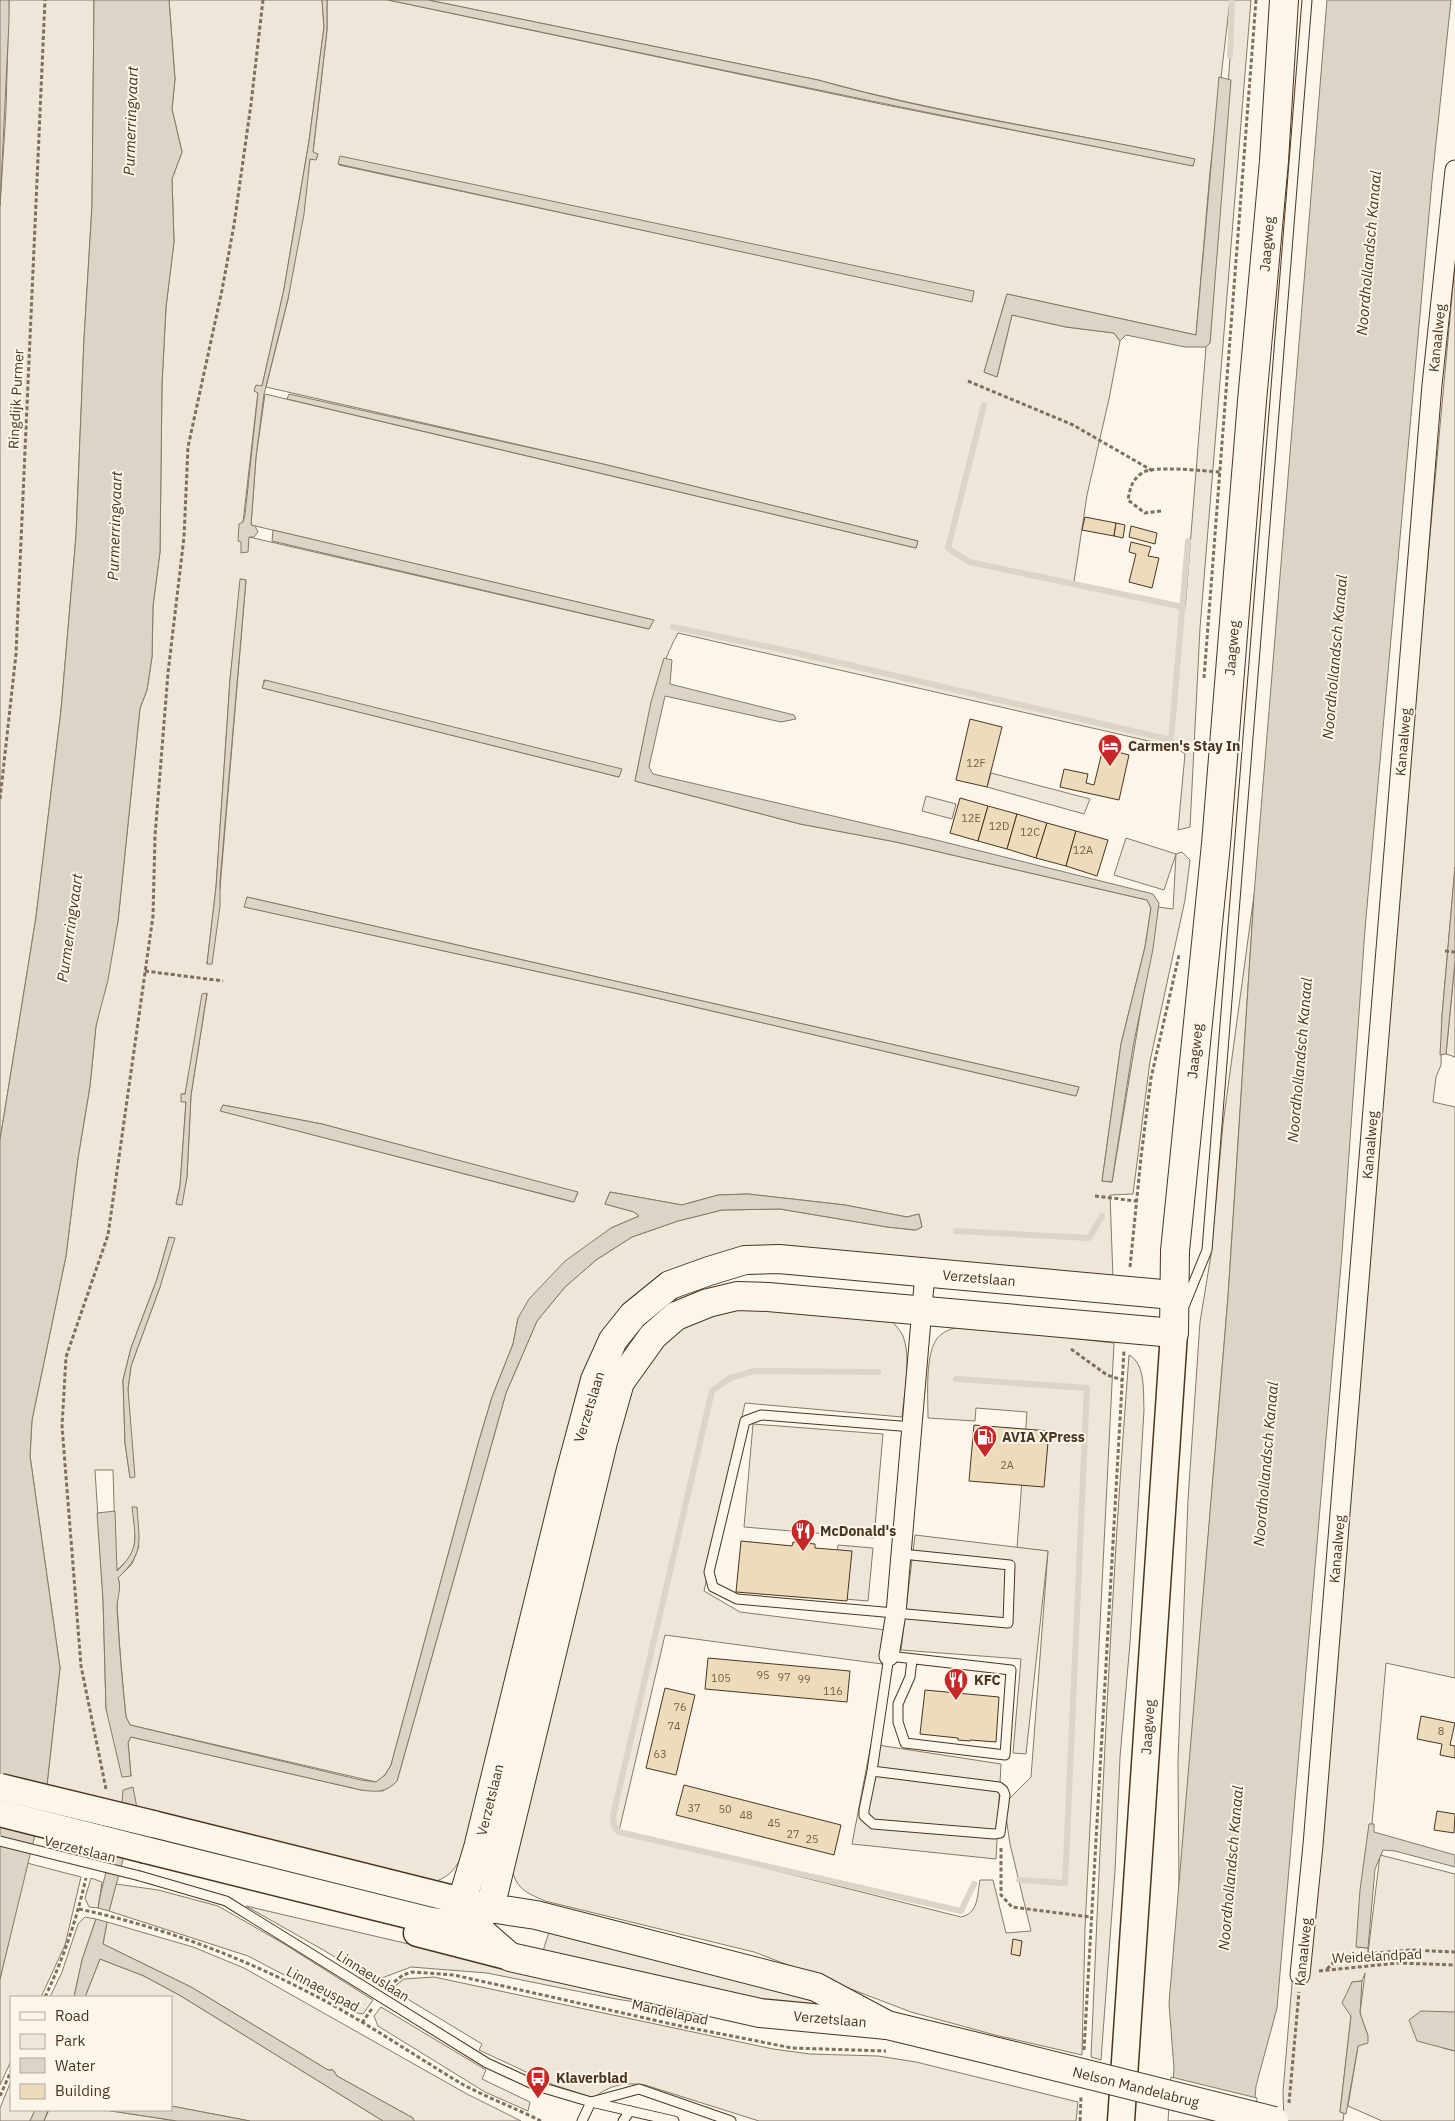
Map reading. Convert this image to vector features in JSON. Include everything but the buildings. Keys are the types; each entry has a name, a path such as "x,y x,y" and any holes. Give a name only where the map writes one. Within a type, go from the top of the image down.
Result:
{"main road":[{"name":"Jaagweg","path":"1121,2121 1174,1333 1183,1288 1174,1251 1216,844 1274,161 1284,0"},
{"name":"Verzetslaan","path":"510,1957 474,1911 478,1848 595,1380 613,1340 633,1315 670,1285 708,1270 745,1260 779,1259 1127,1291 1183,1288"},
{"name":"Verzetslaan","path":"0,1813 143,1863 432,1921 452,1923 474,1911 620,1382 653,1336 676,1316 708,1303 737,1296 768,1297 1174,1333"},
{"name":"Verzetslaan","path":"0,1787 153,1824 474,1911 536,1915 816,1987 887,2025"},
{"name":"Verzetslaan","path":"0,1829 143,1863 510,1957 760,2013 887,2025 998,2052"},
{"name":"Nelson Mandelabrug","path":"998,2052 1281,2116"}],"street":[{"name":"Kanaalweg","path":"1300,1975 1314,1835 1432,385 1455,170"},
{"path":"889,1656 896,1613 902,1554 925,1273"}],"lane":[{"name":"Jaagweg","path":"1183,1288 1207,1250 1307,0"},
{"path":"902,1554 1010,1566 1008,1623 737,1599 713,1587 710,1572 745,1420 762,1415 913,1428"},
{"path":"872,1771 999,1786 1005,1795 1000,1833 873,1824 864,1816 889,1656 1011,1670 1005,1755 905,1743 898,1722 898,1704 910,1677 912,1660"},
{"name":"Verzetslaan","path":"0,1841 143,1863"},
{"name":"Linnaeuslaan","path":"143,1863 226,1901 487,2063 537,2086 591,2102 674,2121"},
{"path":"582,2121 591,2102 638,2089 731,2121"},
{"path":"623,2121 630,2111"}],"path":[{"name":"Ringdijk Purmer","path":"0,799 16,654 45,0"},
{"path":"107,1791 81,1666 62,1426 66,1357 108,1234 153,916 155,836 168,673 184,536 188,447 234,225 263,0"},
{"path":"1203,686 1218,472 1256,0"},
{"path":"968,381 1073,425 1153,471"},
{"path":"1161,511 1145,513 1128,500 1130,485 1143,472 1168,469 1246,474"},
{"path":"1127,1291 1152,1078 1180,948"},
{"path":"1445,951 1455,952"},
{"path":"145,971 223,981"},
{"path":"1095,1196 1136,1202"},
{"path":"1084,2053 1090,1917 1126,1329"},
{"path":"1000,1833 1001,1895 1012,1906 1090,1917"},
{"path":"45,1996 64,1958 88,1873"},
{"name":"Linnaeuspad","path":"79,1909 198,1943 253,1965 308,1992 500,2104 541,2121"},
{"path":"1327,1969 1340,1956 1411,1950 1455,1952"},
{"name":"Weidelandpad","path":"1300,1975 1327,1969 1398,1963 1455,1965"},
{"name":"Mandelapad","path":"362,2023 390,1986 402,1975 412,1972 454,1976 667,2023 792,2048 894,2051"},
{"name":"Kanaalweg","path":"1281,2116 1300,1975"},
{"path":"0,2096 10,2072"},
{"path":"1080,2121 1082,2092"}],"green space":[{"path":"9,0 94,0 92,206 84,339 76,536 61,710 36,917 0,1140 0,206 6,110"},
{"path":"169,0 322,0 324,27 309,141 284,289 262,386 254,391 258,392 243,522 249,537 649,629 653,620 251,525 256,457 265,394 916,548 918,541 603,464 266,387 288,299 310,158 316,159 318,154 313,153 327,30 327,0 388,0 881,104 1193,166 1194,159 958,113 818,80 428,0 1230,0 1210,172 1196,335 1007,294 984,372 997,377 1012,315 1066,327 1114,333 1120,341 1087,495 1074,582 1185,609 1206,347 1210,343 1234,0 1251,0 1200,628 1190,827 1178,830 1185,754 1175,747 678,633 669,650 656,687 635,781 800,824 896,842 1147,900 1151,908 1145,947 1121,1044 1102,1181 1112,1182 1158,907 1173,909 1176,854 1182,852 1190,860 1185,900 1150,1061 1133,1194 1110,1195 1113,1278 743,1255 617,1323 467,1848 456,1867 447,1876 427,1883 47,1785 60,1668 30,1456 32,1420 66,1256 78,1158 90,1086 96,1026 118,921 140,708 147,690 152,657 153,606 160,552 162,384 166,307 174,242 172,179 182,152 172,109 175,79","holes":["341,157 972,301 339,165","241,579 246,580 220,888 207,964 216,887 230,680","264,680 619,777 263,688","247,897 1079,1087 1076,1096 635,993 245,907","207,994 191,1095 187,1177 181,1205 176,1204 180,1186 186,1102 182,1094 185,1094","223,1105 322,1124 578,1193 573,1202 221,1111","610,1192 682,1205 718,1195 748,1194 845,1205 907,1217 919,1214 922,1227 915,1230 887,1227 780,1209 722,1210 678,1221 632,1237 596,1260 565,1287 537,1321 506,1393 397,1781 383,1791 361,1790 131,1737 128,1742 131,1776 106,1709 103,1599 95,1470 113,1470 116,1571 131,1555 135,1534 139,1546 132,1564 118,1578 117,1597 126,1717 130,1725 376,1782 385,1775 391,1765 478,1444 492,1397 513,1344 518,1318 611,1228 639,1216 634,1212 605,1204","169,1237 160,1287 131,1366 128,1389 130,1477 125,1443 123,1380 131,1348 157,1279"]},
{"path":"1455,263 1455,867 1442,1016 1441,1065 1436,1077 1433,1102 1455,1107 1455,1678 1386,1663 1372,1824 1370,1824 1357,1947 1368,1948 1368,1953 1380,1855 1455,1874 1455,2050 1443,2048 1455,2051 1455,2121 1382,2121 1348,2106 1358,2046 1368,2036 1360,2013 1365,1973 1362,1981 1352,1982 1351,2016 1340,2112 1344,2113 1343,2121 1284,2121 1283,2092 1298,1911 1379,1155 1400,862"},
{"path":"1254,895 1228,1297 1179,1892 1178,1761 1188,1500 1200,1322 1211,1255 1223,1124"},
{"path":"1455,962 1455,1057 1446,1054"},
{"path":"743,1306 892,1321 902,1334 905,1342 907,1363 902,1417 745,1403 704,1591 740,1612 886,1630 882,1664 665,1635 619,1831 961,1917 971,1912 974,1907 980,1880 993,1880 1006,1933 1031,1931 1010,1844 1004,1804 1031,1777 1048,1551 1017,1548 1027,1412 976,1408 975,1421 928,1418 930,1357 932,1347 941,1334 963,1326 1114,1343 1085,1928 1082,2055 995,2035 911,2012 754,1952 545,1901 522,1889 513,1874 511,1866 627,1386 642,1361 690,1319"},
{"path":"1129,1355 1134,1359 1141,1372 1144,1410 1101,2060 1091,2057 1112,1618"},
{"path":"838,1545 873,1548 868,1601 833,1598"},
{"path":"27,1863 81,1877 65,1945 41,1996 10,1996 10,2063 0,2085 0,1979"},
{"path":"91,1878 102,1882 98,1908 89,1907 85,1898"},
{"path":"116,1884 158,1890 218,1906 281,1942 373,2000 363,2014 357,2013 248,1956 109,1911"},
{"path":"246,1906 695,2011 616,1999 487,1973 411,1967 374,1981"},
{"path":"85,1917 96,1919 82,1960 74,1996 50,1996 62,1972 78,1924"},
{"path":"107,1922 193,1947 244,1968 467,2094 521,2121 414,2121 413,2118 337,2076 333,2070 328,2070 191,1987 103,1944"},
{"path":"549,1932 815,1996 818,2005 812,2010 542,1954"},
{"path":"100,1959 144,1976 181,1996 383,2121 250,2121 172,2106 172,1996 85,1996"},
{"path":"434,1977 773,2049 810,2054 878,2056 916,2062 1078,2102 1076,2121 759,2121 638,2084 624,2084 611,2087 594,2098 554,2085 479,2050 482,2044 391,1989 404,1979"},
{"path":"381,2007 486,2070 482,2079 530,2102 528,2111 485,2092 378,2026 374,2016"},
{"path":"10,2083 10,2111 35,2111 30,2121 0,2121 0,2108"},
{"path":"49,2111 112,2111 177,2121 44,2121"}],"shaded area":[{"path":"991,773 1090,799 1084,814 987,787"},
{"path":"926,796 956,804 952,819 922,811"},
{"path":"1126,838 1176,854 1164,890 1114,875"},
{"path":"753,1424 883,1434 874,1538 744,1527"},
{"path":"915,1535 1048,1551 1026,1754 1013,1753 1021,1659 901,1650"},
{"path":"871,1744 1001,1764 996,1859 852,1844"}],"water":[{"path":"0,0 9,0 9,21 0,206"},
{"name":"Purmerringvaart","path":"94,0 169,0 175,79 172,109 182,152 172,179 174,242 166,307 162,384 160,552 153,606 152,657 147,690 140,708 118,921 108,980 96,1026 90,1086 78,1158 66,1256 32,1420 30,1456 60,1668 47,1785 0,1979 0,1140 36,917 61,710 76,536 84,339 92,206"},
{"path":"322,0 327,0 327,30 313,152 318,154 316,160 310,159 304,214 288,299 264,394 256,457 251,525 255,526 258,532 254,537 249,537 248,552 241,553 241,542 238,541 239,524 243,522 245,515 258,393 254,391 256,385 262,386 284,289 309,141 324,27"},
{"path":"388,0 428,0 818,80 958,113 1195,159 1193,166"},
{"name":"Noordhollandsch Kanaal","path":"1327,0 1451,0 1432,181 1365,929 1342,1253 1277,2008 1256,2086 1253,2121 1170,2121 1174,2069 1169,2003 1228,1297 1254,895"},
{"path":"1219,77 1231,80 1210,343 1206,347 1185,347 1126,335 1120,341 1114,333 1066,327 1012,315 997,377 984,372 1007,294 1196,335"},
{"path":"340,156 974,291 972,302 338,164"},
{"path":"289,394 603,464 918,541 916,548 287,399"},
{"path":"273,530 654,620 649,629 272,541"},
{"path":"240,579 246,580 220,881 220,906 212,964 207,964 216,887 230,680"},
{"path":"664,658 672,660 670,684 794,715 796,719 781,722 665,696 649,767 653,774 936,840 1153,894 1159,903 1153,949 1133,1047 1112,1182 1102,1181 1121,1044 1145,947 1151,908 1147,900 896,842 800,824 635,781 651,702"},
{"path":"265,680 622,769 619,777 262,688"},
{"path":"1455,867 1455,961 1446,1054 1440,1055 1442,1016"},
{"path":"247,897 1079,1087 1076,1096 635,993 244,907"},
{"path":"207,993 191,1095 187,1177 182,1205 176,1204 180,1186 186,1102 181,1102 181,1094 185,1094 202,994"},
{"path":"223,1105 322,1124 578,1192 574,1202 220,1111"},
{"path":"610,1192 682,1205 718,1195 748,1194 845,1205 907,1217 919,1214 922,1227 916,1230 887,1227 780,1209 722,1210 678,1221 632,1237 596,1260 565,1287 537,1321 506,1393 397,1781 389,1788 376,1791 361,1790 131,1737 128,1742 131,1776 122,1777 106,1709 103,1599 97,1513 115,1511 117,1571 130,1556 135,1542 132,1507 137,1507 138,1546 133,1561 118,1578 117,1608 126,1717 130,1725 361,1780 376,1782 385,1775 391,1765 478,1444 492,1397 513,1344 518,1318 529,1299 565,1261 611,1228 639,1216 634,1212 605,1204"},
{"path":"169,1237 175,1238 160,1287 131,1366 128,1389 135,1477 130,1478 125,1443 123,1380 131,1348 157,1279"},
{"path":"133,1787 137,1808 109,1911 98,1908 120,1819 123,1790"},
{"path":"1369,1824 1374,1824 1374,1832 1455,1855 1455,1867 1395,1851 1383,1850 1375,1869 1368,1948 1356,1947 1360,1890"},
{"path":"96,1919 107,1922 103,1944 191,1987 328,2070 333,2070 337,2076 413,2118 414,2121 383,2121 181,1996 144,1976 100,1959 85,1996 74,1996 82,1960"},
{"path":"1362,1981 1360,2013 1368,2036 1368,2043 1358,2046 1346,2114 1340,2112 1351,2016 1342,2003 1352,1982"},
{"path":"1421,2011 1455,2012 1455,2051 1417,2041 1409,2020"},
{"path":"172,2106 250,2121 177,2121 112,2111 172,2111"},
{"path":"35,2111 48,2111 44,2121 30,2121"}],"pier":[{"path":"1171,2077 1257,2098 1255,2121 1168,2121"}],"waterway":[{"path":"1230,56 1232,0"},
{"path":"984,405 948,548 969,562 1183,607"},
{"path":"673,627 793,652 1171,740 1188,541"},
{"path":"956,1231 1089,1238 1102,1216"},
{"path":"878,1372 754,1371 730,1378 712,1391 613,1816 614,1826 619,1832 961,1911 974,1884"},
{"path":"956,1379 1087,1388 1065,1883 1019,1880"}],"place":[{"name":"Carmen's Stay In","path":"1110,767"},
{"name":"AVIA XPress","path":"985,1458"},
{"name":"McDonald's","path":"803,1552"},
{"name":"KFC","path":"956,1701"},
{"name":"Klaverblad","path":"538,2099"}]}
